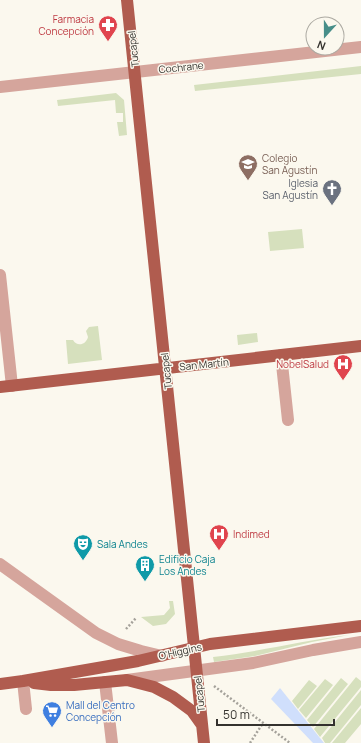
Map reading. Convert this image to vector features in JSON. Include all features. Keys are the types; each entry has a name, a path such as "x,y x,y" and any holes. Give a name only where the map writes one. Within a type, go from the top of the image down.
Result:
{"main road":[{"name":"Tucapel","path":"127,0 204,743"},
{"name":"San Martín","path":"6,386 361,346"},
{"name":"O'Higgins","path":"0,684 138,661 195,647 361,626"},
{"path":"23,681 51,685 74,685 127,680 154,687 173,697 192,711 202,725"}],"street":[{"name":"Cochrane","path":"0,87 361,47"},
{"path":"0,275 6,386"},
{"path":"281,356 288,420"},
{"path":"0,564 96,633 118,644 162,656"},
{"name":"O'Higgins","path":"127,680 264,662 313,650 361,642"},
{"path":"23,681 26,708"},
{"path":"105,682 112,743"}],"path":[{"path":"126,629 136,618"},
{"path":"214,686 290,743"},
{"path":"250,743 263,723"}],"green space":[{"path":"361,66 361,74 195,91 194,85"},
{"path":"116,93 124,100 127,135 119,136 117,122 123,122 123,113 116,113 115,100 58,106 57,100"},
{"path":"302,229 304,248 270,251 268,232"},
{"path":"98,326 102,360 68,364 66,340 73,340 77,344 81,344 87,340 88,337 86,331 89,327"},
{"path":"257,333 258,342 238,345 237,335"},
{"path":"169,601 173,601 175,614 166,624 153,626 141,617 164,615 170,608"},
{"path":"349,635 312,642 255,656 214,662 213,657 315,640"},
{"path":"356,677 361,681 361,687 320,737 314,729"},
{"path":"341,678 348,684 313,727 307,720"},
{"path":"325,679 333,685 306,718 299,710"},
{"path":"309,680 317,686 298,709 292,701"},
{"path":"361,690 361,705 330,743 325,743 322,738"},
{"path":"361,708 361,724 345,743 332,743"}],"water":[{"path":"280,688 324,743 313,743 271,699"}],"place":[{"name":"Farmacia Concepción","path":"108,42"},
{"name":"Colegio San Agustín","path":"248,181"},
{"name":"Iglesia San Agustín","path":"332,206"},
{"name":"NobelSalud","path":"343,381"},
{"name":"Indimed","path":"219,551"},
{"name":"Sala Andes","path":"83,561"},
{"name":"Edificio Caja Los Andes","path":"145,582"},
{"name":"Mall del Centro Concepción","path":"52,728"}]}
